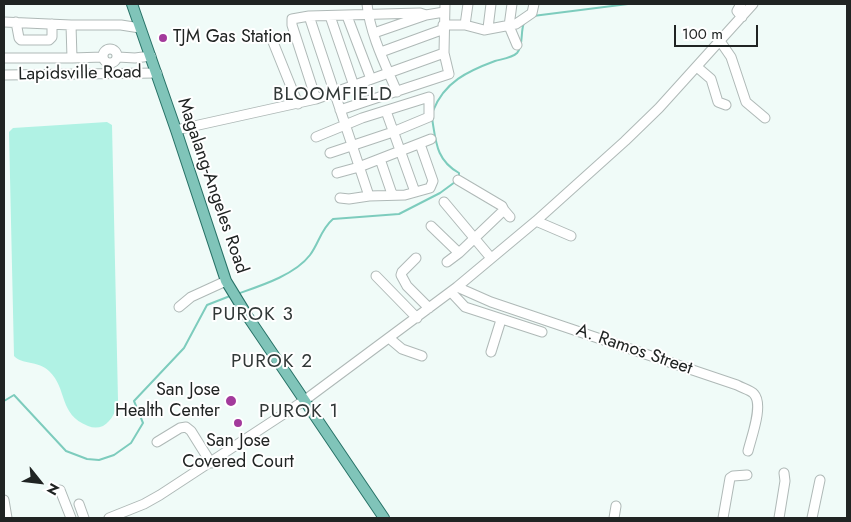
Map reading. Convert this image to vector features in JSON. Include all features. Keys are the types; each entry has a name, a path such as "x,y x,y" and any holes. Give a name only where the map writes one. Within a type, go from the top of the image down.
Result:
{"main road":[{"name":"Magalang-Angeles Road","path":"130,4 157,73 226,281 384,518"}],"street":[{"path":"367,4 374,33 397,92"},
{"path":"465,25 468,4"},
{"path":"488,28 491,4"},
{"path":"512,4 510,26 517,45"},
{"path":"381,52 444,27 465,25 481,30 510,26 516,24 532,12 534,4"},
{"path":"741,4 736,11 742,16"},
{"path":"109,518 152,500 210,463 305,400 454,290 536,221 659,108 753,4"},
{"path":"340,110 449,74 444,53 445,8 374,33"},
{"path":"316,100 291,21 294,18 368,14 420,13 426,15"},
{"path":"309,16 369,196"},
{"path":"330,16 354,86"},
{"path":"347,16 371,79"},
{"path":"4,22 122,25 140,28"},
{"path":"16,22 21,40 49,40 52,37 52,24"},
{"path":"71,25 72,58"},
{"path":"272,37 298,104"},
{"path":"720,40 731,58 746,102 765,118"},
{"path":"176,130 316,100 444,53"},
{"path":"4,58 103,57 109,64 114,63 118,57 136,58 151,56"},
{"path":"697,67 711,80 718,102 726,105"},
{"name":"Lapidsville Road","path":"4,75 157,73"},
{"path":"316,136 430,96 429,116 393,132 330,153"},
{"path":"386,111 415,192"},
{"path":"337,173 431,139"},
{"path":"340,198 349,199 392,194 405,195 430,188 433,182 420,144"},
{"path":"380,159 392,194"},
{"path":"458,180 502,206 510,217"},
{"path":"444,202 491,258"},
{"path":"447,262 504,210"},
{"path":"536,221 571,236"},
{"path":"431,226 459,253"},
{"path":"416,258 401,275 407,286 430,308"},
{"path":"376,276 417,318"},
{"path":"179,307 190,297 226,281"},
{"path":"454,290 465,307 542,332"},
{"name":"A. Ramos Street","path":"454,290 737,385 754,393 758,400 758,408 748,451"},
{"path":"491,352 501,320"},
{"path":"389,338 402,349 422,356"},
{"path":"157,442 180,428 186,427 196,439 210,463"},
{"path":"779,518 785,481 784,473"},
{"path":"723,518 730,478 747,474"},
{"path":"812,518 820,480"},
{"path":"60,490 70,518"},
{"path":"4,500 7,518"},
{"path":"79,504 84,518"},
{"path":"614,518 616,506"}],"green space":[{"path":"107,122 112,125 118,400 115,411 109,421 103,426 96,428 78,421 72,415 67,408 55,378 49,371 40,365 21,361 14,356 9,132 13,128"}],"waterway":[{"path":"533,16 628,4"},
{"path":"433,111 444,92 458,79 475,69 515,55 519,50 524,23"},
{"path":"432,118 438,150 451,168 459,173 459,176"},
{"path":"237,294 276,279 304,262 333,219 399,214 440,193 455,182"},
{"path":"4,401 14,395 66,451 87,459 99,460 114,455 131,443 143,423 134,401 184,348 207,305 230,296"}],"place":[{"name":"TJM Gas Station","path":"163,38"},
{"name":"San Jose Health Center","path":"231,401"},
{"name":"San Jose Covered Court","path":"238,423"}],"district":[{"name":"BLOOMFIELD","path":"333,95"},
{"name":"PUROK 3","path":"253,315"},
{"name":"PUROK 2","path":"272,362"},
{"name":"PUROK 1","path":"299,412"}]}
